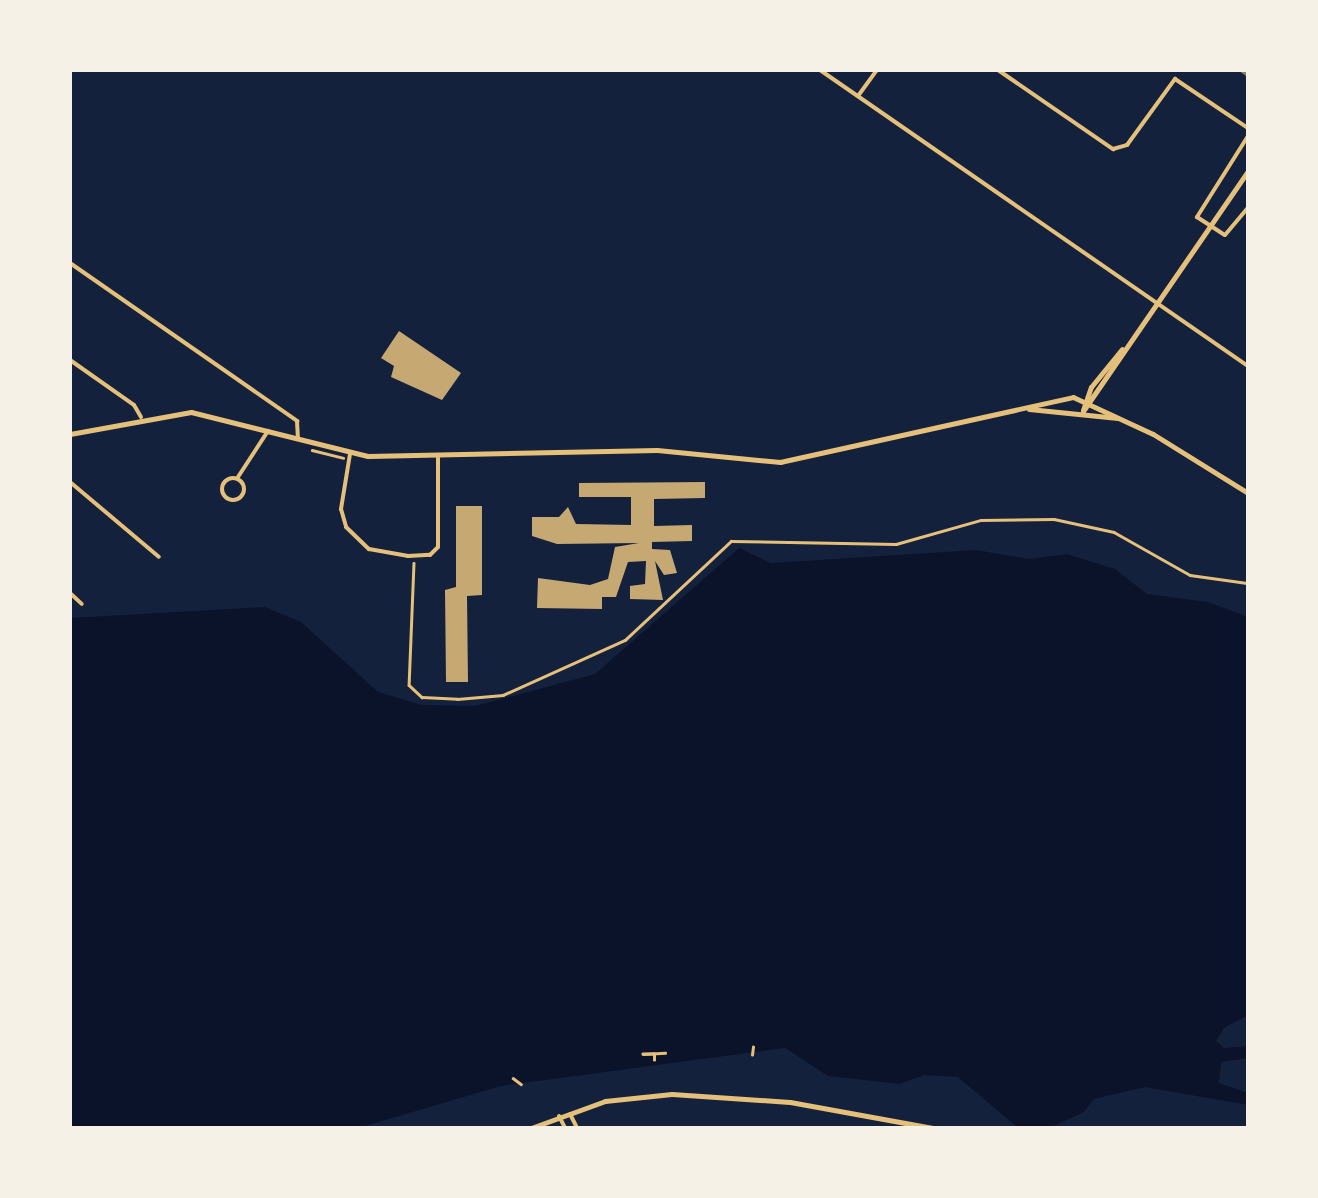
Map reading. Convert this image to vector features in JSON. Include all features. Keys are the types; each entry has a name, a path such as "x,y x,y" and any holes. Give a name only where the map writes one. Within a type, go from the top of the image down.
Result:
{"street":[{"path":"820,70 1248,366"},
{"path":"858,96 876,70"},
{"path":"998,70 1118,149 1171,82 1181,79 1248,128"},
{"path":"1248,136 1197,212 1209,227 1227,234 1248,208"},
{"path":"1083,411 1248,170"},
{"path":"70,263 298,422 298,439"},
{"path":"70,360 134,405 141,417"},
{"path":"70,434 141,417 196,412 350,454 438,458 644,450 788,462 1063,397 1090,400 1248,493"},
{"path":"1022,409 1083,411 1120,418"},
{"path":"238,478 244,492 231,500 224,485 238,478 268,431"},
{"path":"350,454 341,509 346,528 369,549 408,556 430,555 438,546 438,458"},
{"path":"70,482 160,557"},
{"path":"70,593 82,604"},
{"path":"532,1128 569,1112 672,1094 790,1102 933,1128"},
{"path":"569,1112 577,1128"},
{"path":"559,1116 565,1128"}],"path":[{"path":"414,562 409,685 422,697 458,699 502,696 626,640 731,542 896,544 981,520 1054,518 1114,532 1185,573 1248,582"},
{"path":"752,1055 753,1047"},
{"path":"654,1060 654,1054 643,1054 665,1053"},
{"path":"513,1078 521,1084"}],"water":[{"path":"739,548 771,563 976,550 1029,559 1067,554 1115,569 1147,594 1208,602 1248,617 1248,1015 1224,1028 1216,1041 1224,1048 1248,1046 1248,1058 1221,1062 1219,1083 1248,1093 1248,1105 1145,1087 1094,1099 1084,1112 1049,1128 1018,1128 958,1077 924,1075 899,1084 828,1076 785,1048 501,1086 358,1128 70,1128 70,618 265,607 301,622 378,692 422,705 475,706 595,674"}],"building":[{"path":"399,331 461,373 442,400 391,377 394,366 381,358"},
{"path":"705,482 705,498 654,499 654,526 692,525 692,541 652,542 652,549 670,550 677,573 664,575 655,561 663,600 630,599 630,586 645,584 646,561 628,562 616,597 602,597 602,609 537,608 538,578 590,585 608,579 615,547 639,543 557,544 532,536 532,517 559,517 568,507 576,524 631,525 631,497 579,497 579,483"},
{"path":"456,506 482,506 482,595 467,596 468,682 446,682 445,590 456,587"}],"railway":[{"path":"1241,70 1248,75"}]}
